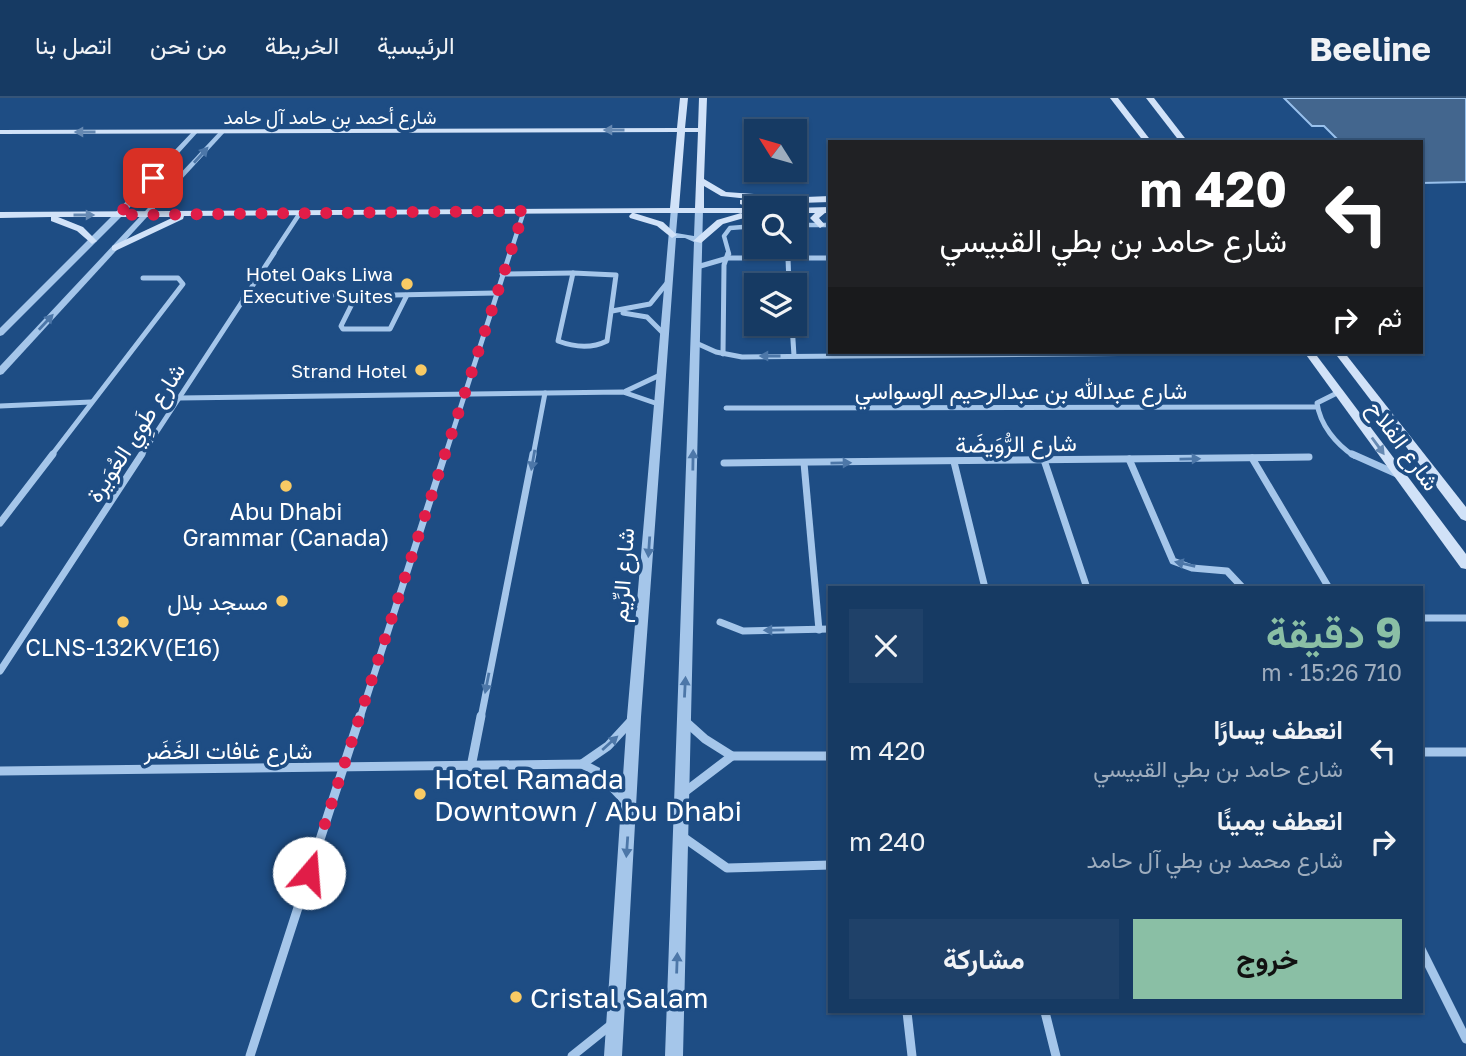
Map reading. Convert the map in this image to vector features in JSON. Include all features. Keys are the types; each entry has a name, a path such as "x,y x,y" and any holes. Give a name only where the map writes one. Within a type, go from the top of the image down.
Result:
{"main road":[{"path":"699,206 703,98"},
{"path":"1114,98 1146,140"},
{"path":"1150,98 1183,140"},
{"path":"644,130 666,122 683,102"},
{"name":"شارع الرِّيم","path":"675,206 683,102"},
{"name":"شارع أحمد بن حامد آل حامد","path":"0,132 702,130"},
{"path":"700,180 715,190 733,195 828,198"},
{"path":"0,215 583,211 828,198"},
{"path":"699,206 744,211"},
{"path":"807,210 826,210"},
{"path":"825,225 814,220 814,215 826,210"},
{"path":"583,211 647,219 666,227 672,235"},
{"path":"115,248 187,214"},
{"path":"43,215 80,229 90,242"},
{"path":"698,241 724,220 744,215"},
{"name":"شارع الفلاح","path":"1310,354 1466,564"},
{"name":"شارع الفلاح","path":"1341,354 1466,516"}],"street":[{"path":"0,333 118,215 195,132"},
{"path":"0,372 222,132"},
{"name":"شارع الرِّيم","path":"613,1056 634,717 675,206"},
{"path":"674,1056 699,206"},
{"path":"250,1056 524,211"},
{"name":"شارع طَوِي العُوَيرة","path":"0,671 300,213"},
{"path":"807,225 825,225"},
{"path":"723,354 724,265 728,258 725,231 744,226"},
{"path":"672,235 698,241"},
{"path":"89,275 91,264 103,247 90,242"},
{"path":"697,267 728,258 744,258"},
{"path":"807,258 828,258"},
{"path":"502,274 573,273 616,275 607,341 601,345 565,345 558,341 573,273"},
{"path":"0,523 183,284 178,278 143,278"},
{"path":"612,311 650,304 667,284"},
{"path":"243,298 496,293"},
{"path":"356,296 341,326 343,329 390,328 407,295"},
{"path":"612,311 647,317 663,333"},
{"path":"793,336 794,356"},
{"path":"696,343 723,354 875,354"},
{"path":"624,392 660,375"},
{"path":"179,398 624,392 658,404"},
{"path":"1339,392 1316,407 1319,417 1342,448 1357,458 1399,475"},
{"path":"471,767 545,393"},
{"path":"2,403 91,402"},
{"name":"شارع عبدالله بن عبدالرحيم الوسواسي","path":"726,408 1316,407"},
{"name":"شارع الرُّوَيضَة","path":"724,463 1309,457"},
{"path":"1252,458 1328,586"},
{"path":"1129,459 1173,561 1185,567 1224,567 1235,574 1242,586"},
{"path":"1044,460 1086,586"},
{"path":"954,462 985,586"},
{"path":"804,463 819,630"},
{"path":"1423,618 1466,618"},
{"path":"720,622 743,631 828,629"},
{"path":"629,806 598,772 582,764 607,746 634,717"},
{"path":"683,719 705,739 732,756 828,756"},
{"path":"1423,752 1466,752"},
{"path":"681,795 732,756"},
{"name":"شارع غافات الخَضَر","path":"0,771 582,764"},
{"path":"680,833 698,850 727,868 828,865"},
{"path":"1423,953 1466,1039"},
{"path":"907,1013 912,1056"},
{"path":"1045,1013 1056,1056"},
{"path":"572,1056 616,1021"}],"water":[{"path":"1284,98 1466,98 1466,182 1423,183 1423,140 1338,140 1324,126 1312,126"}],"place":[{"name":"Hotel Oaks Liwa Executive Suites","path":"407,284"},
{"name":"Strand Hotel","path":"421,370"},
{"name":"Abu Dhabi Grammar (Canada)","path":"286,486"},
{"name":"مسجد بلال","path":"282,601"},
{"name":"CLNS-132KV(E16)","path":"123,622"},
{"name":"Hotel Ramada Downtown / Abu Dhabi","path":"420,794"},
{"name":"Cristal Salam","path":"516,997"}],"route":[{"path":"153,178 118,215 524,211 309,873"}]}
